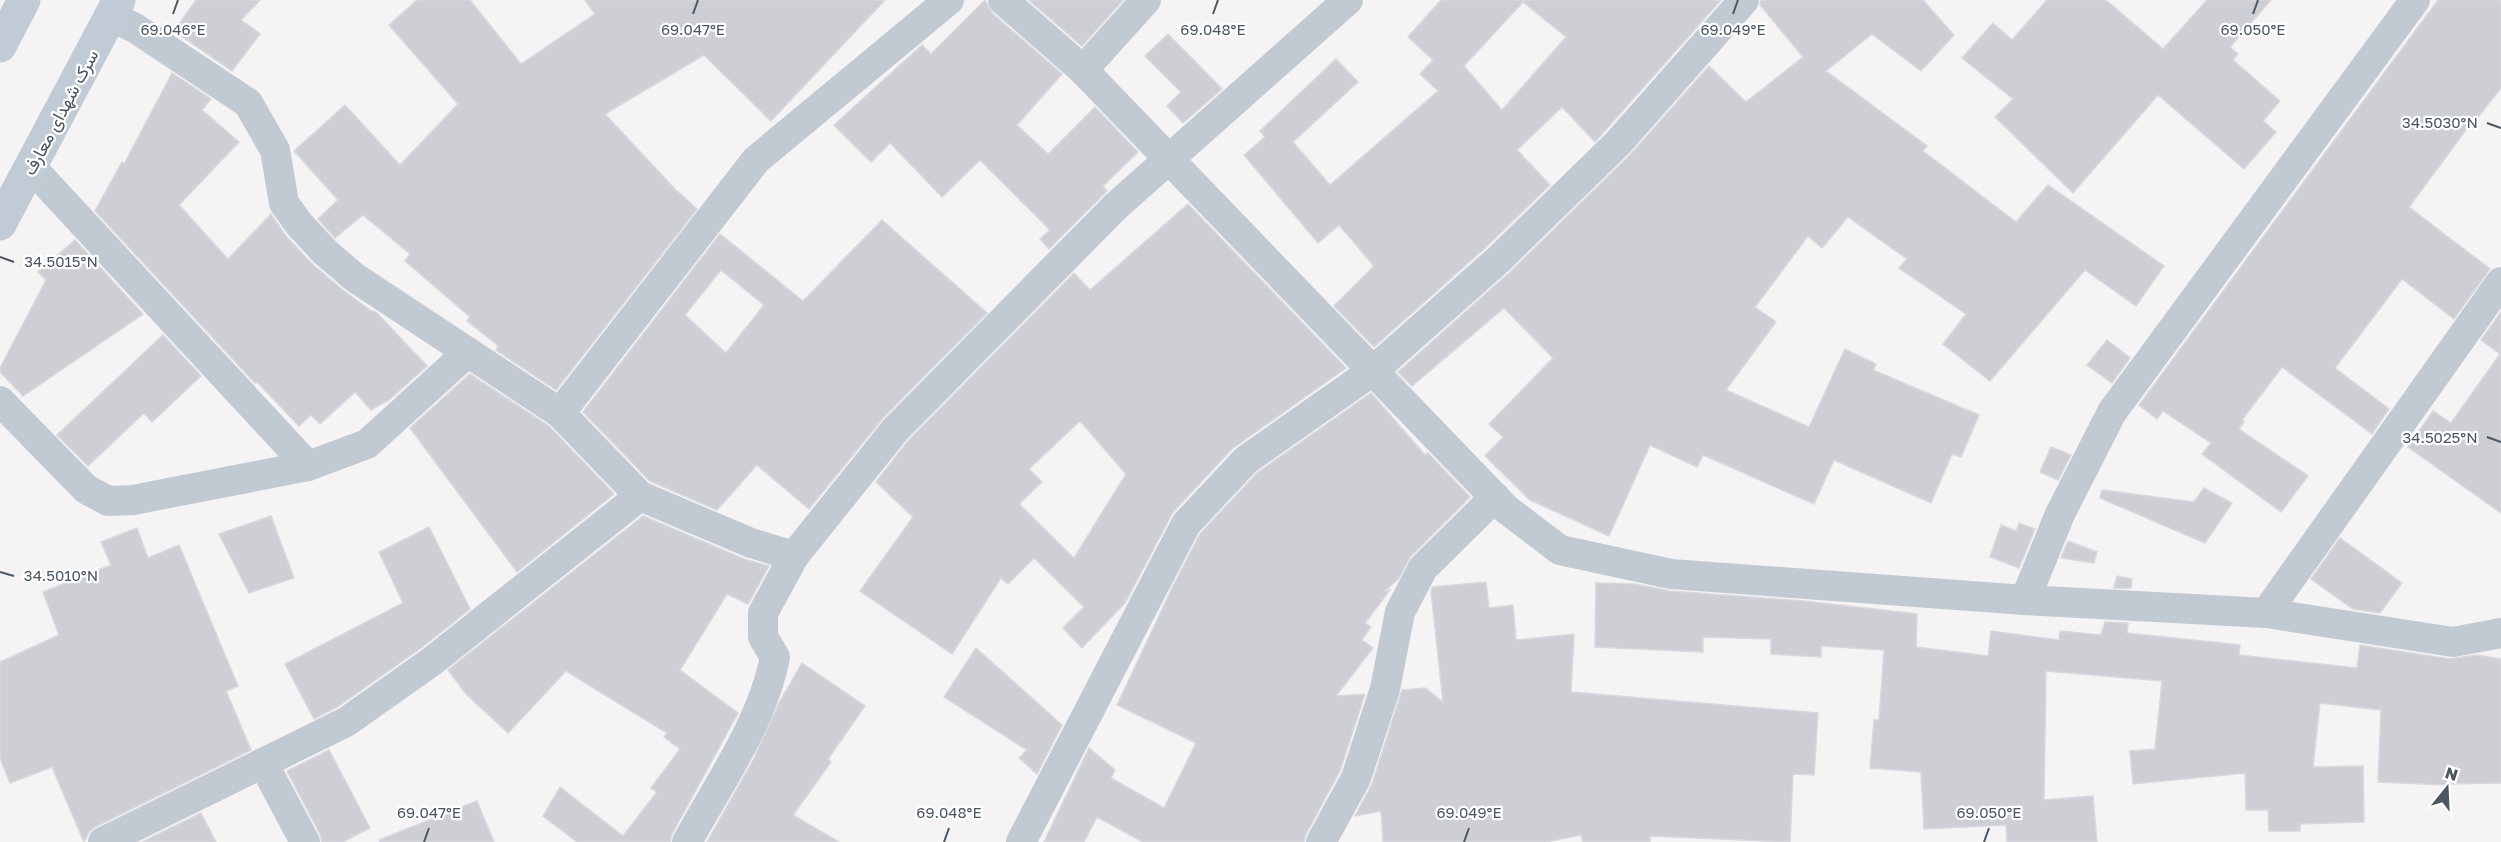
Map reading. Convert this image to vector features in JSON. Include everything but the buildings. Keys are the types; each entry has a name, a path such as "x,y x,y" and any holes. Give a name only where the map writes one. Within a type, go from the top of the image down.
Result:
{"main road":[{"path":"0,46 24,0"},
{"name":"سرک شهدای معارف","path":"0,224 115,8"}],"street":[{"path":"560,413 756,160 949,0"},
{"path":"1003,0 1083,70 1167,160 1374,370 1506,509 1560,550 1671,574 2025,600 2266,613 2453,642 2501,633"},
{"path":"1083,70 1146,0"},
{"path":"687,842 742,741 770,682 776,657 763,637 763,613 794,556 895,430 1114,207 1348,0"},
{"path":"1021,842 1186,524 1246,459 1374,370 1498,260 1618,143 1744,0"},
{"path":"2025,600 2060,514 2112,412 2415,0"},
{"path":"115,8 135,28 248,103 274,150 284,202 299,224 325,252 354,277 560,413 640,496 751,543 794,556"},
{"path":"31,167 308,466"},
{"path":"2266,613 2501,282"},
{"path":"0,401 86,489 108,501 133,500 308,466 367,444 467,353"},
{"path":"103,842 346,722 422,669 640,496"},
{"path":"1321,842 1356,778 1385,689 1400,612 1423,568 1495,497"},
{"path":"263,763 305,842"}]}
